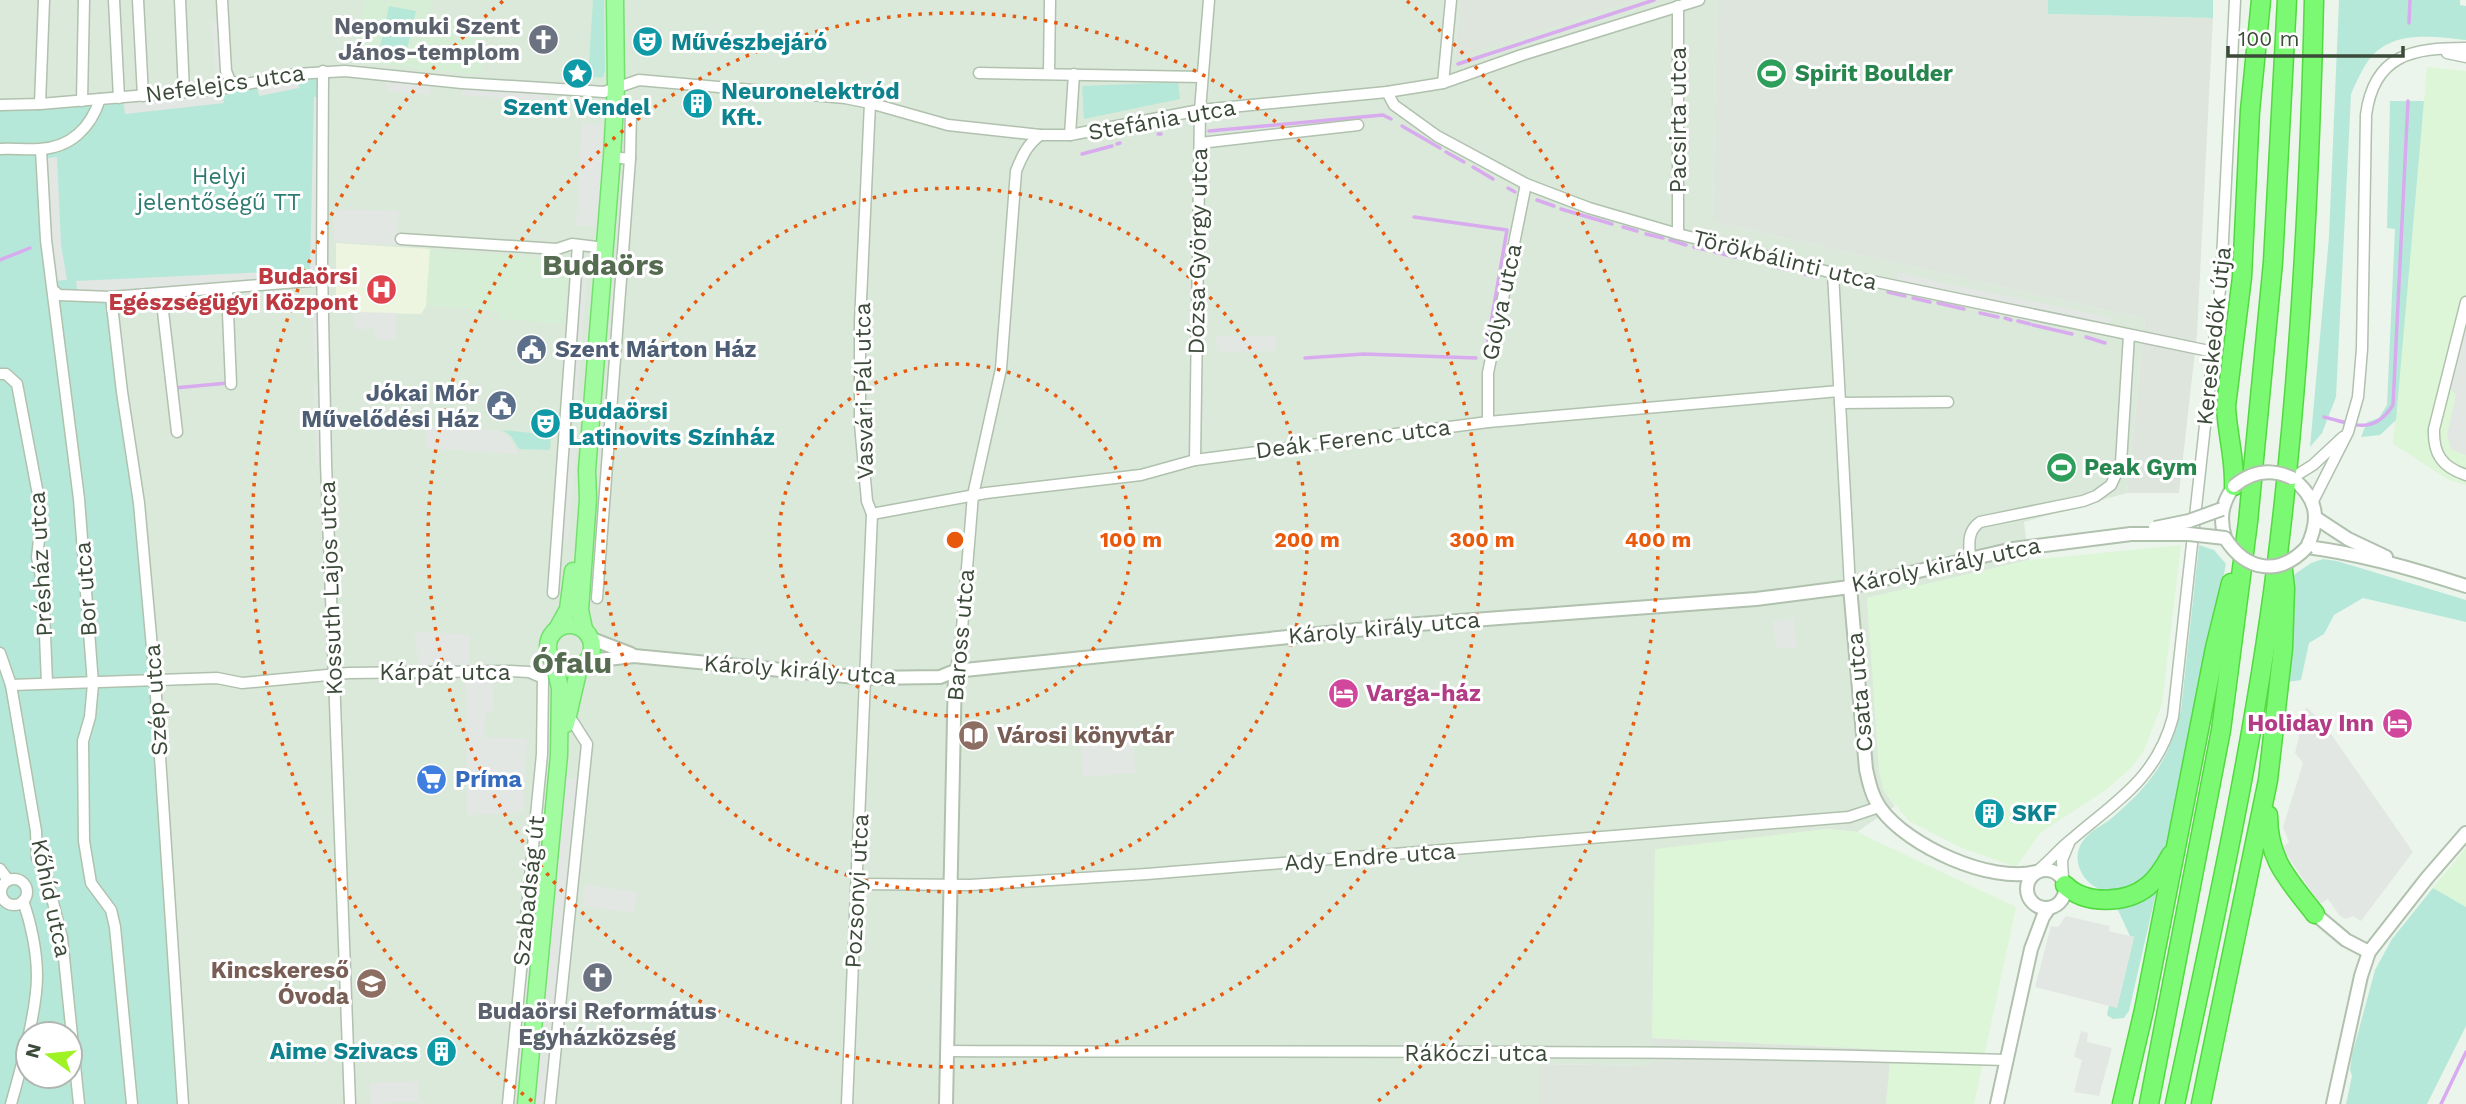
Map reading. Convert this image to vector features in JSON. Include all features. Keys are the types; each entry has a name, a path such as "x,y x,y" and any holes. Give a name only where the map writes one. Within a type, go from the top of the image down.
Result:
{"highway":[{"path":"2234,486 2233,452 2226,406 2242,276 2250,111 2261,0"},
{"path":"2149,1104 2221,730 2249,522 2273,262 2287,0"},
{"path":"2175,1104 2249,744 2280,538 2304,252 2314,0"},
{"path":"2122,1104 2144,1010 2215,648 2249,522"},
{"path":"2201,1104 2268,780 2283,648 2285,588 2280,538"},
{"path":"2268,780 2268,836 2273,855 2315,914"},
{"path":"2064,882 2078,895 2097,899 2137,892 2148,886 2160,873 2177,846"}],"main road":[{"path":"587,470 580,498 568,609 548,645 549,655 554,663 566,669 584,664 593,650 580,610 588,499 587,470 612,158 616,88 615,0"},
{"path":"557,629 573,625 588,634"},
{"name":"Szabadság út","path":"526,1104 559,755 560,688 554,663"},
{"name":"Szabadság út","path":"559,755 566,720 584,664"}],"street":[{"path":"40,104 44,0"},
{"path":"82,101 84,0"},
{"path":"114,0 119,97"},
{"path":"138,0 143,96"},
{"path":"180,0 184,92"},
{"path":"222,0 226,71 230,81"},
{"path":"1049,72 1050,0"},
{"name":"Dózsa György utca","path":"1195,460 1200,110 1209,0"},
{"path":"1443,83 1451,0"},
{"name":"Stefánia utca","path":"616,88 639,80 845,98 948,125 1040,135 1070,135 1200,110 1387,92 1443,83 1522,55 1699,0"},
{"name":"Kereskedők útja","path":"2036,872 2136,785 2156,761 2168,736 2176,699 2214,352 2226,209 2235,0"},
{"name":"Pacsirta utca","path":"1678,6 1678,234"},
{"path":"2313,501 2348,432 2358,397 2361,375 2368,98 2383,70 2395,60 2418,51 2466,48"},
{"path":"2430,49 2466,57"},
{"name":"Nefelejcs utca","path":"0,106 225,88 230,81 242,85 323,71 604,92 616,88"},
{"name":"Kossuth Lajos utca","path":"323,71 322,280 350,1104"},
{"path":"979,73 1049,72 1202,77"},
{"path":"1070,135 1074,74"},
{"name":"Törökbálinti utca","path":"1387,92 1394,105 1408,117 1467,153 1526,184 1589,208 1678,234 1833,273 2214,352"},
{"path":"0,149 41,149 79,134 93,117 100,99"},
{"name":"Vasvári Pál utca","path":"866,678 872,514 867,501 862,449 860,323 870,103"},
{"path":"597,598 630,159 631,110"},
{"path":"1200,143 1358,125"},
{"name":"Baross utca","path":"946,1104 955,671 960,653 973,495 1001,369 1016,171 1022,154 1040,135"},
{"name":"Bor utca","path":"41,149 46,240 79,499 93,684 90,717 83,741 83,841 91,883 111,910 115,927 132,1104"},
{"path":"612,158 630,159"},
{"name":"Gólya utca","path":"1488,422 1488,373 1526,184"},
{"path":"401,239 557,249 568,245 604,247"},
{"path":"553,593 578,245"},
{"name":"Csata utca","path":"1833,273 1850,586 1866,769 1871,791 1879,807 1896,826 1917,841 1948,856 1993,872 2025,875 2036,872"},
{"path":"53,290 59,295 111,297 322,280"},
{"path":"227,289 230,384"},
{"path":"161,294 177,432"},
{"name":"Szép utca","path":"111,297 139,503 155,681 183,1104"},
{"path":"2466,302 2434,429 2434,442 2439,458 2445,465 2466,475"},
{"path":"1970,558 1970,534 1980,522 2083,501 2096,496 2111,485 2121,463 2129,335"},
{"name":"Présház utca","path":"0,374 6,374 17,384 38,494 41,523 37,556 43,587 47,683"},
{"name":"Deák Ferenc utca","path":"872,514 973,495 1141,475 1195,460 1488,422 1839,391"},
{"path":"1840,404 1948,402"},
{"path":"2292,478 2313,465 2348,432"},
{"path":"2264,472 2276,472 2292,478 2304,487 2313,501 2316,518 2314,533 2307,547 2289,562 2266,566 2245,561 2233,551 2224,538 2221,523 2222,509 2234,486 2252,474 2264,472"},
{"path":"2131,534 2189,521 2222,509"},
{"path":"2316,518 2348,539 2408,568"},
{"path":"2131,534 2189,534 2224,538"},
{"name":"Károly király utca","path":"584,664 634,656 866,678 940,677 955,671 1406,625 1756,599 1850,586 2057,541 2131,534"},
{"path":"2307,547 2351,554 2466,586"},
{"name":"Károly király utca","path":"588,634 634,656"},
{"name":"Kőhíd utca","path":"0,653 11,685 36,831 37,858 46,874 62,938 79,1104"},
{"name":"Kárpát utca","path":"11,685 217,678 242,683 349,673 510,671 529,672 543,678"},
{"name":"Szabadság út","path":"508,1104 542,754 543,678"},
{"name":"Pozsonyi utca","path":"847,1104 866,678"},
{"name":"Szabadság út","path":"550,1104 587,744 573,722 566,720"},
{"name":"Ady Endre utca","path":"858,884 951,884 1147,874 1849,817 1879,807"},
{"path":"2333,1104 2361,975 2369,951 2427,877 2466,833"},
{"path":"1997,1104 2031,949 2043,917 2049,908 2063,897 2062,860 2071,839"},
{"path":"0,869 8,880"},
{"path":"2031,949 2028,881 2036,872 2042,870 2054,871 2064,882"},
{"name":"Csata utca","path":"1993,872 2029,898"},
{"path":"11,1104 37,979 32,935 23,901 26,894 24,884 15,879 8,880 1,889 1,901 12,905 23,901"},
{"path":"2029,898 2037,907 2049,908"},
{"path":"2315,914 2346,940 2369,951"},
{"name":"Rákóczi utca","path":"947,1051 1666,1054 2006,1060"}],"shaded area":[{"path":"0,0 1460,0 1455,57 1636,0 1717,0 1713,222 2145,319 2127,493 2024,522 2029,560 1867,598 1884,791 1895,806 1857,832 1827,829 1655,850 1653,1066 1540,1064 1540,1104 0,1104"},
{"path":"366,0 378,0 422,10 385,0 432,0 429,12 438,14 437,19 484,22 481,74 352,60"},
{"path":"1460,0 1636,0 1455,58"},
{"path":"1717,0 2048,0 2048,14 2213,18 2197,334 2179,493 2127,493 2145,319 1713,222"},
{"path":"223,21 227,75 216,82 211,22"},
{"path":"2427,67 2466,71 2466,485 2449,480 2393,444"},
{"path":"296,74 299,88 259,96 256,81"},
{"path":"381,76 430,80 429,95 388,91"},
{"path":"462,83 547,88 546,101 461,95"},
{"path":"222,88 224,103 125,114 123,97"},
{"path":"323,96 322,269 310,270 314,97"},
{"path":"582,123 603,125 598,221 594,226 576,225"},
{"path":"57,157 61,245 67,280 51,281 42,159"},
{"path":"333,209 399,211 396,245 334,241"},
{"name":"Budaörsi Egészségügyi Központ","path":"336,243 430,249 426,306 421,314 336,312"},
{"path":"430,249 569,260 564,324 499,319 499,311 426,306"},
{"path":"310,270 310,281 78,297 76,281"},
{"path":"577,270 587,280 577,401 567,394"},
{"path":"1898,273 2111,318 2108,331 1896,286"},
{"path":"312,296 322,296 324,370 314,370"},
{"path":"354,312 396,313 396,340 375,340 375,329 354,329"},
{"path":"2466,328 2466,455 2451,449 2447,435 2456,394 2451,389"},
{"path":"1216,336 1276,336 1276,351 1217,352"},
{"path":"314,382 324,382 326,463 316,464"},
{"path":"426,425 497,430 509,437 518,454 425,448"},
{"path":"562,430 578,431 568,542 553,541"},
{"path":"2181,545 2162,704 2143,752 2132,767 2106,790 2040,833 2016,867 1962,848 1909,821 1884,791 1879,772 1867,598 2029,560"},
{"path":"1794,619 1797,647 1776,649 1773,621"},
{"path":"415,632 469,634 469,666 418,666"},
{"path":"466,679 492,679 494,712 485,713 484,737 527,739 523,813 467,815"},
{"path":"2306,707 2322,721 2413,852 2361,921 2353,916 2346,919 2340,916 2328,899 2320,904 2282,848 2289,842 2283,827 2303,763 2295,753"},
{"path":"1106,737 1107,744 1133,742 1136,773 1083,777 1080,739"},
{"path":"566,778 585,780 550,1104 534,1104"},
{"path":"1827,829 1857,832 2016,907 1974,1104 1886,1104 1890,1050 1652,1038 1655,849"},
{"path":"2466,848 2466,907 2433,888"},
{"path":"585,885 637,892 634,913 582,906"},
{"path":"528,898 538,900 519,1104 508,1104"},
{"path":"2066,916 2110,926 2109,931 2134,937 2117,1008 2035,987 2051,926 2058,927"},
{"path":"2081,1031 2088,1033 2087,1042 2112,1048 2099,1096 2074,1092 2082,1060 2074,1057"},
{"path":"1652,1038 1891,1050 1886,1104 1540,1104 1539,1064 1652,1066"},
{"path":"418,1081 419,1101 371,1104 370,1083"}],"green space":[{"path":"593,0 604,0 605,71 603,77 588,78"},
{"path":"2048,0 2213,0 2213,18 2048,14"},
{"path":"2339,0 2460,0 2460,5 2466,6 2466,40 2416,37 2392,42 2372,56 2351,94 2336,397 2322,433 2310,447 2329,237"},
{"path":"389,6 416,11 404,62 378,56"},
{"name":"Helyi jelentőségű TT","path":"323,71 322,280 112,297 134,462 183,1104 0,1104 0,105 234,83"},
{"path":"1178,82 1180,99 1084,119 1082,86"},
{"path":"2390,101 2424,101 2396,420 2380,435 2361,437 2367,422 2379,418 2387,405 2395,229 2387,228"},
{"path":"502,430 551,435 550,450 519,449 511,436"},
{"path":"2199,545 2214,550 2226,564 2169,843 2164,857 2136,888 2100,894 2100,889 2083,876 2078,862 2079,848 2089,834 2138,794 2157,770 2171,744 2181,710"},
{"path":"2323,559 2466,600 2466,622 2363,598 2334,615 2324,634 2309,643 2301,680 2288,682 2292,576 2311,563"},
{"path":"2433,888 2466,907 2466,1026 2427,1104 2346,1104 2352,1076 2352,1055 2375,970 2392,939"},
{"path":"2154,890 2156,893 2129,1011 2124,1018 2113,1019 2107,1015 2109,1005 2117,1007 2134,937 2130,936 2117,908"}],"waterway":[{"path":"1458,64 1654,0"},
{"path":"2409,23 2410,0"},
{"path":"2324,417 2354,424 2370,424 2386,415 2393,405 2408,101"},
{"path":"1209,131 1383,115 1391,119"},
{"path":"1402,126 1440,148"},
{"path":"1082,154 1112,146"},
{"path":"1446,152 1464,162"},
{"path":"1473,167 1493,179"},
{"path":"1508,188 1515,192"},
{"path":"1537,200 1554,206"},
{"path":"1561,209 1612,224"},
{"path":"1414,217 1507,230 1487,346"},
{"path":"1623,227 1637,231"},
{"path":"1646,234 1663,238"},
{"path":"1670,240 1686,245"},
{"path":"1694,247 1707,250"},
{"path":"0,260 30,248"},
{"path":"1715,252 1735,257"},
{"path":"1775,267 1789,270"},
{"path":"1805,274 1815,277"},
{"path":"1888,292 1905,296"},
{"path":"1913,298 1930,302"},
{"path":"1938,303 1964,309"},
{"path":"1980,313 1998,317"},
{"path":"2005,318 2011,320"},
{"path":"2018,321 2030,324"},
{"path":"2033,325 2072,334"},
{"path":"2086,337 2105,343"},
{"path":"1305,358 1364,354 1476,358"},
{"path":"174,388 228,383"},
{"path":"2441,1104 2466,1052"}],"place":[{"name":"Nepomuki Szent János-templom","path":"543,39"},
{"name":"Művészbejáró","path":"648,42"},
{"name":"Szent Vendel","path":"577,73"},
{"name":"Spirit Boulder","path":"1772,73"},
{"name":"Neuronelektród Kft.","path":"698,104"},
{"name":"Budaörsi Egészségügyi Központ","path":"381,289"},
{"name":"Szent Márton Ház","path":"532,349"},
{"name":"Jókai Mór Művelődési Ház","path":"502,406"},
{"name":"Budaörsi Latinovits Színház","path":"545,424"},
{"name":"Peak Gym","path":"2061,467"},
{"name":"Varga-ház","path":"1343,693"},
{"name":"Holiday Inn","path":"2397,723"},
{"name":"Városi könyvtár","path":"974,735"},
{"name":"Príma","path":"432,779"},
{"name":"SKF","path":"1989,813"},
{"name":"Budaörsi Református Egyházközség","path":"597,977"},
{"name":"Kincskereső Óvoda","path":"372,983"},
{"name":"Aime Szivacs","path":"441,1051"}],"district":[{"name":"Budaörs","path":"603,264"},
{"name":"Ófalu","path":"572,662"}]}
